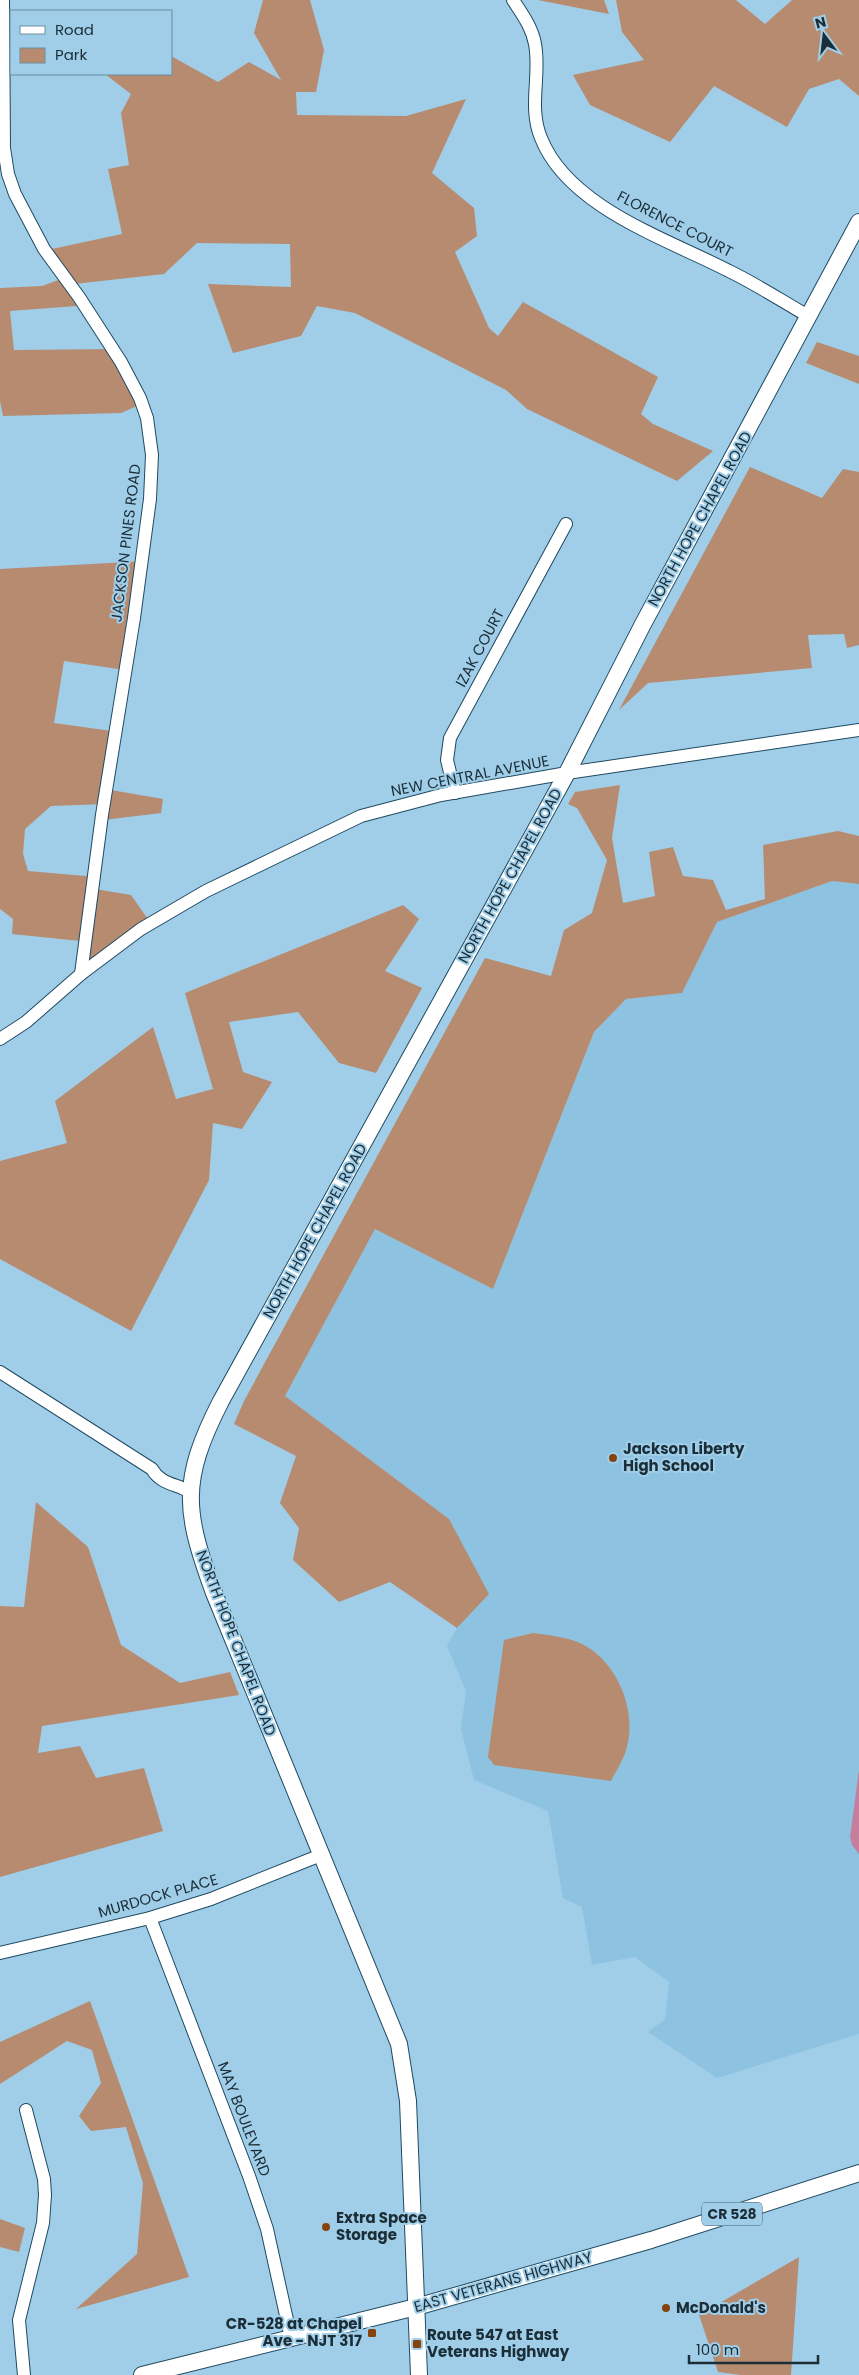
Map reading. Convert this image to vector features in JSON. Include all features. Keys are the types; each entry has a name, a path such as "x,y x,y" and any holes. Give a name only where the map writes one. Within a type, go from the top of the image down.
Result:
{"main road":[{"name":"NORTH HOPE CHAPEL ROAD","path":"419,2375 409,2118 400,2050 205,1568 186,1489 204,1434 567,774 643,624 859,222"},
{"name":"EAST VETERANS HIGHWAY","path":"142,2375 170,2372 291,2338 416,2307 651,2240 859,2173"}],"street":[{"name":"JACKSON PINES ROAD","path":"3,0 4,148 8,174 15,194 44,249 79,297 121,362 140,398 146,418 152,455 150,499 134,618 102,815 81,974"},
{"name":"FLORENCE COURT","path":"513,0 527,21 535,45 534,111 540,137 551,156 572,183 611,212 730,271 808,316"},
{"name":"IZAK COURT","path":"455,792 446,760 450,738 566,524"},
{"name":"NEW CENTRAL AVENUE","path":"0,1039 26,1022 81,974 141,929 191,900 324,833 369,814 402,804 455,792 859,730"},
{"path":"0,1372 152,1469 160,1470 177,1480 186,1489"},
{"name":"MURDOCK PLACE","path":"0,1953 150,1918 211,1899 320,1855"},
{"name":"MAY BOULEVARD","path":"150,1918 258,2202 291,2338"},
{"path":"24,2375 18,2320 43,2223 46,2195 44,2179 26,2110"}],"shaded area":[{"name":"Jackson Liberty High School","path":"832,881 859,884 859,2034 717,2078 648,2032 665,2019 669,1982 635,1957 592,1965 582,1907 563,1898 548,1811 474,1780 461,1729 466,1691 447,1646 457,1628 489,1594 285,1396 375,1229 493,1289 594,1032 626,999 682,993 717,922"},
{"path":"859,1770 859,1854 852,1845 850,1837"}],"green space":[{"path":"263,0 310,0 324,50 316,92 296,92 297,115 406,116 466,99 432,173 474,208 477,236 455,252 489,328 498,336 523,302 658,377 641,414 653,424 713,451 677,481 527,409 506,390 355,313 317,306 301,336 233,353 208,284 291,287 290,244 197,243 164,274 74,284 90,305 10,311 14,350 116,349 144,403 121,413 3,416 0,401 0,288 42,286 64,278 47,250 122,234 108,169 129,165 121,113 131,94 106,75 172,75 172,57 218,82 249,62 281,80 254,33"},
{"path":"538,0 604,0 609,14"},
{"path":"616,0 736,0 765,24 792,0 859,0 859,96 839,79 809,89 787,127 714,86 670,142 590,105 573,75 644,60 622,32"},
{"path":"817,342 859,356 859,384 806,363"},
{"path":"750,467 822,498 843,469 859,472 859,645 847,648 844,634 808,635 812,668 648,683 619,710"},
{"path":"146,561 131,671 64,661 54,723 119,732 111,790 163,799 161,813 104,820 105,804 51,806 25,829 23,854 28,871 97,877 95,889 131,895 150,922 85,973 90,942 12,934 13,919 0,909 0,569"},
{"path":"620,785 612,838 623,903 655,896 649,852 673,847 683,876 713,880 726,910 765,899 763,845 838,831 859,836 859,884 832,881 717,922 682,993 626,999 594,1032 493,1289 375,1229 285,1396 449,1519 489,1594 457,1628 390,1582 339,1602 293,1560 299,1528 280,1503 296,1456 234,1424 244,1401 485,958 551,976 564,930 592,913 607,860 577,808 568,804 575,792"},
{"path":"403,905 419,919 385,971 422,988 376,1073 339,1063 298,1012 229,1022 243,1072 272,1082 242,1129 213,1123 209,1180 131,1331 0,1259 0,1161 67,1143 55,1101 153,1027 176,1099 213,1089 185,993"},
{"path":"36,1502 88,1547 121,1645 180,1683 230,1672 239,1695 42,1726 38,1753 80,1746 96,1778 144,1768 163,1831 0,1877 0,1606 24,1607"},
{"path":"533,1633 564,1638 582,1644 595,1652 615,1675 627,1705 629,1735 625,1754 611,1781 494,1765 488,1757 504,1640"},
{"path":"90,2001 189,2277 76,2309 137,2254 143,2183 126,2127 91,2131 79,2116 101,2083 92,2050 67,2041 0,2084 0,2042"},
{"path":"0,2219 25,2228 19,2252 0,2247"},
{"path":"799,2257 791,2375 741,2375 718,2372 699,2315"}],"place":[{"name":"Jackson Liberty High School","path":"613,1458"},
{"name":"Extra Space Storage","path":"326,2227"},
{"name":"McDonald's","path":"666,2308"},
{"name":"CR-528 at Chapel Ave - NJT 317","path":"372,2333"},
{"name":"Route 547 at East Veterans Highway","path":"417,2344"}]}
